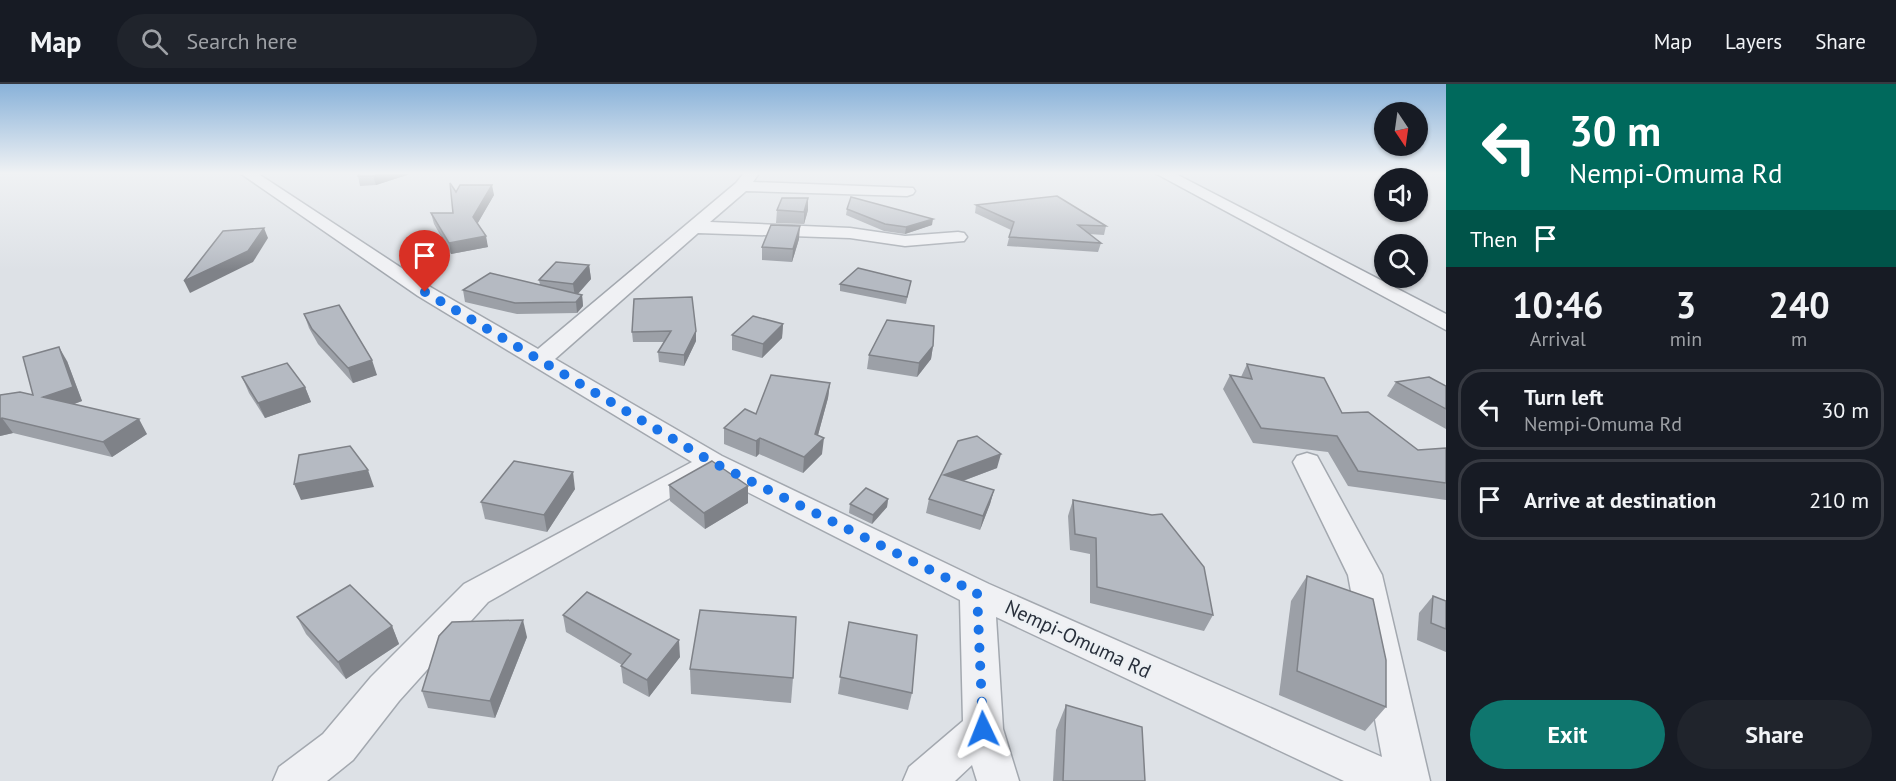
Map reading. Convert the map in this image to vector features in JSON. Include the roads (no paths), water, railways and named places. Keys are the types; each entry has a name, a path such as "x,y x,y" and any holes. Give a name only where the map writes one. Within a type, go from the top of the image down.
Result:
{"street":[{"name":"Nempi-Omuma Rd","path":"297,206 425,292 712,462 977,593 1390,781"},
{"path":"539,360 717,206"},
{"path":"1226,206 1446,323"},
{"path":"693,227 850,233 905,241 958,237"},
{"path":"294,781 338,747 385,689 476,593 712,462"},
{"path":"1307,462 1365,575 1385,678 1409,781"},
{"path":"977,593 983,729 998,781"},
{"path":"924,781 983,729"}]}
